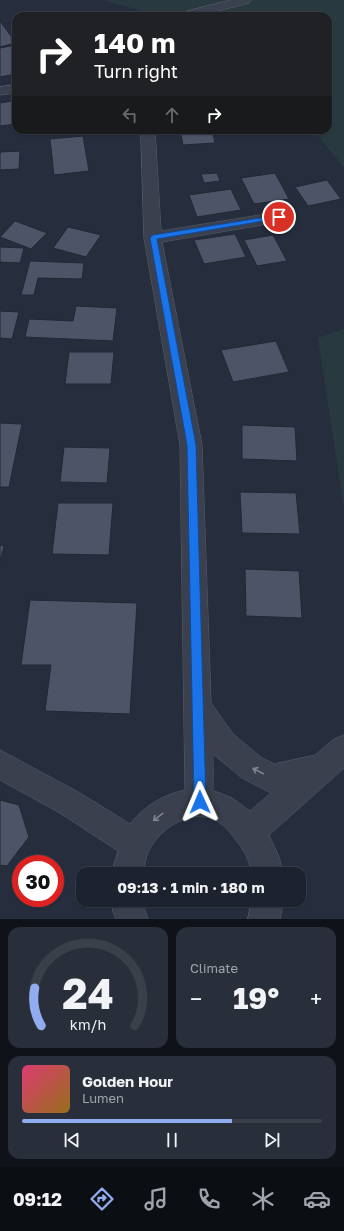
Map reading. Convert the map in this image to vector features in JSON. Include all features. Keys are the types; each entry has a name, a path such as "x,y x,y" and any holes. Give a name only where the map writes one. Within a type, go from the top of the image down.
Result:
{"street":[{"path":"199,12 245,0"},
{"path":"0,91 12,89"},
{"path":"148,134 153,238 191,445 200,802"},
{"path":"153,238 279,217"},
{"path":"198,708 223,744 252,768 273,779 322,768"},
{"path":"249,832 344,749"},
{"path":"0,764 70,803 136,845"},
{"path":"128,867 130,857 141,833 158,816 178,806 200,802 222,808 241,822 257,842 267,867"},
{"path":"129,907 132,919"},
{"path":"264,919 267,907"}],"shaded area":[{"path":"102,0 344,0 344,167 316,134 332,134 332,12 147,12"},
{"path":"344,329 344,509 318,338"}],"building":[{"path":"0,21 12,38 12,44 0,47"},
{"path":"12,46 12,75 0,77 0,48"},
{"path":"12,101 12,124 0,126 0,103"},
{"path":"181,134 213,134 215,143 183,145"},
{"path":"83,136 89,171 54,175 50,139"},
{"path":"20,151 19,169 0,170 0,152"},
{"path":"217,173 220,181 204,183 201,174"},
{"path":"275,173 289,199 254,204 241,178"},
{"path":"327,180 341,199 308,206 295,187"},
{"path":"231,189 241,210 197,217 189,195"},
{"path":"15,221 47,233 31,249 0,237"},
{"path":"68,227 101,235 86,257 53,248"},
{"path":"235,234 246,257 204,264 194,240"},
{"path":"273,235 287,261 257,266 244,240"},
{"path":"0,247 24,248 20,263 0,262"},
{"path":"30,261 84,263 82,279 38,278 34,295 21,295"},
{"path":"76,306 117,308 113,341 25,337 29,319 73,321"},
{"path":"0,311 19,312 12,339 0,338"},
{"path":"276,341 289,372 233,382 221,350"},
{"path":"69,352 114,352 111,384 65,384"},
{"path":"0,423 22,424 9,487 0,487"},
{"path":"242,425 295,427 297,461 242,459"},
{"path":"64,447 110,448 107,483 60,482"},
{"path":"240,492 296,493 300,534 242,533"},
{"path":"58,503 113,503 109,555 52,554"},
{"path":"0,545 4,546 0,562"},
{"path":"245,569 299,571 302,618 246,616"},
{"path":"30,600 137,603 130,714 45,711 51,665 21,665"},
{"path":"0,800 19,805 29,837 15,855 12,855 12,859 7,866 0,865"}],"route":[{"path":"200,802 191,445 153,238 279,217"}]}
